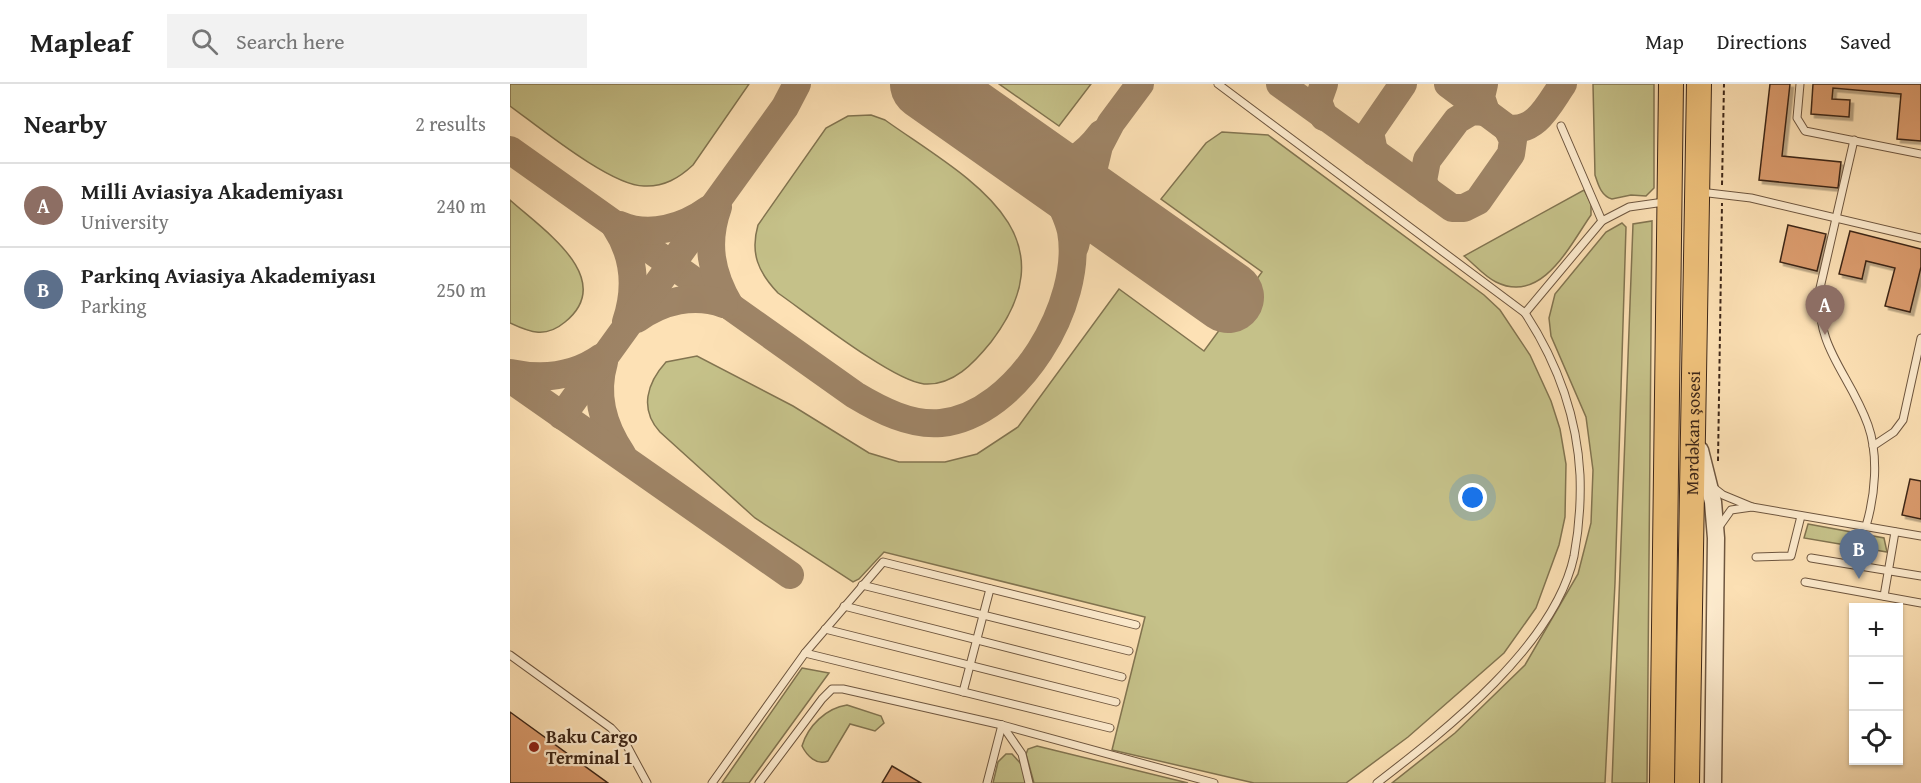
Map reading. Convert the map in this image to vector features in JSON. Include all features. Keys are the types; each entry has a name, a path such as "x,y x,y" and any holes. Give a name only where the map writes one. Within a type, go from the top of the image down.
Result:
{"highway":[{"name":"Mərdəkan şosesi","path":"1662,783 1671,84"},
{"name":"Mərdəkan şosesi","path":"1687,783 1699,84"}],"street":[{"path":"1694,366 1699,446 1716,538 1713,783"}],"lane":[{"path":"1218,84 1525,313 1564,389 1576,431 1581,504 1573,558 1554,604 1534,636 1503,676 1377,783"},
{"path":"1800,84 1797,118 1805,131 1921,154"},
{"path":"1561,126 1602,221"},
{"path":"1854,140 1820,288 1818,309 1821,330 1869,427 1873,446 1873,483 1866,526"},
{"path":"1698,192 1722,194 1921,238"},
{"path":"1525,313 1602,221 1629,207 1670,202"},
{"path":"1873,446 1894,432 1903,420 1921,338"},
{"path":"1706,476 1717,491 1752,507"},
{"path":"1716,538 1725,514 1736,508 1752,507 1921,536"},
{"path":"1756,557 1791,556 1802,516"},
{"path":"1884,596 1895,532"},
{"path":"1811,558 1921,576"},
{"path":"712,783 805,653 883,562 1136,625"},
{"path":"1805,582 1921,603"},
{"path":"862,585 1129,651"},
{"path":"963,692 990,589"},
{"path":"844,606 1122,677"},
{"path":"825,629 1116,702"},
{"path":"805,653 1110,728"},
{"path":"510,655 611,728 626,744 647,783"},
{"path":"759,783 832,689 843,689 1002,725 1214,783"},
{"path":"987,783 1002,725"},
{"path":"1002,725 1022,754 1029,783"}],"path":[{"path":"1717,491 1724,84"}],"shaded area":[{"path":"510,84 749,84 693,165 671,181 644,186 630,183 595,166 556,141 510,106"},
{"path":"999,84 1091,84 1059,126"},
{"path":"1593,84 1654,84 1654,188 1646,196 1631,195 1612,199 1605,195 1599,186 1595,175"},
{"path":"871,115 885,120 976,186 1000,211 1016,238 1022,268 1014,303 991,342 970,365 953,377 935,384 910,380 892,371 829,330 778,293 757,262 755,244 758,225 826,128 848,116"},
{"path":"1222,132 1268,135 1484,295 1500,310 1530,355 1551,401 1560,429 1566,464 1565,517 1559,545 1536,608 1504,653 1408,737 1346,783 1254,783 1112,750 1145,617 884,552 859,579 853,582 755,518 660,432 649,414 650,387 659,370 666,362 697,356 793,406 869,453 899,462 945,462 977,454 1018,427 1119,289 1204,351 1262,272 1161,199 1206,143"},
{"path":"1584,190 1591,204 1591,215 1564,255 1541,279 1527,285 1512,287 1492,280 1464,256"},
{"path":"510,200 555,240 579,272 583,289 579,306 565,322 545,332 532,331 510,323"},
{"path":"1652,221 1647,783 1612,783 1633,224"},
{"path":"1622,223 1626,227 1615,583 1605,783 1392,783 1455,733 1525,665 1578,574 1591,523 1593,470 1586,417 1551,336 1549,318 1555,294 1606,232"},
{"path":"1808,524 1884,538 1887,552 1804,538"},
{"path":"802,668 829,673 749,783 722,783"},
{"path":"847,705 881,716 884,723 875,731 850,724 828,761 816,761 802,746 805,739 813,725 825,714"},
{"path":"1037,746 1188,783 1034,783 1026,754 1028,749"},
{"path":"1006,754 1012,754 1022,765 1027,783 993,783 998,762"}],"building":[{"path":"1770,84 1790,84 1782,156 1841,162 1838,188 1759,180"},
{"path":"1813,84 1921,84 1921,141 1897,139 1901,94 1833,88 1832,99 1850,100 1849,117 1811,114"},
{"path":"1788,225 1826,234 1817,271 1780,262"},
{"path":"1850,231 1921,249 1921,267 1910,312 1885,306 1895,268 1866,261 1862,279 1839,274"},
{"path":"1910,479 1921,481 1921,519 1902,515"},
{"name":"Baku Cargo Terminal 1","path":"510,712 608,783 510,783"},
{"path":"892,766 921,783 882,783"}],"taxiway":[{"path":"562,416 785,107 797,84"},
{"path":"1075,246 1099,146 1111,123 1140,84"},
{"path":"1280,84 1452,208 1464,208 1478,201 1511,154 1513,140 1507,128"},
{"path":"1324,84 1318,101 1324,117"},
{"path":"1374,152 1370,132 1403,84"},
{"path":"1448,84 1507,128 1517,129 1534,122 1541,116 1563,84"},
{"path":"1427,190 1423,181 1427,160 1457,120 1472,111 1486,112 1481,97 1484,84"},
{"path":"1040,164 1068,162 1082,154 1101,134"},
{"path":"510,150 855,395 896,416 930,423 941,423 969,415 996,400 1019,378 1040,351 1056,321 1067,290 1072,260 1071,231 1062,205 1040,164"},
{"path":"718,207 712,233 712,258 718,282 730,306"},
{"path":"620,225 643,231 666,229 689,221 709,209"},
{"path":"615,226 627,249 632,273 632,297 626,322"},
{"path":"637,319 668,303 690,299 724,304"},
{"path":"510,373 534,376 558,375 580,369 602,357"},
{"path":"604,362 600,387 602,410 605,422 622,454"},
{"path":"510,379 790,575"}],"runway":[{"path":"926,84 1228,297"}],"place":[{"name":"Milli Aviasiya Akademiyası","path":"1825,335"},
{"name":"Parkinq Aviasiya Akademiyası","path":"1859,579"},
{"name":"Baku Cargo Terminal 1","path":"534,747"}]}
